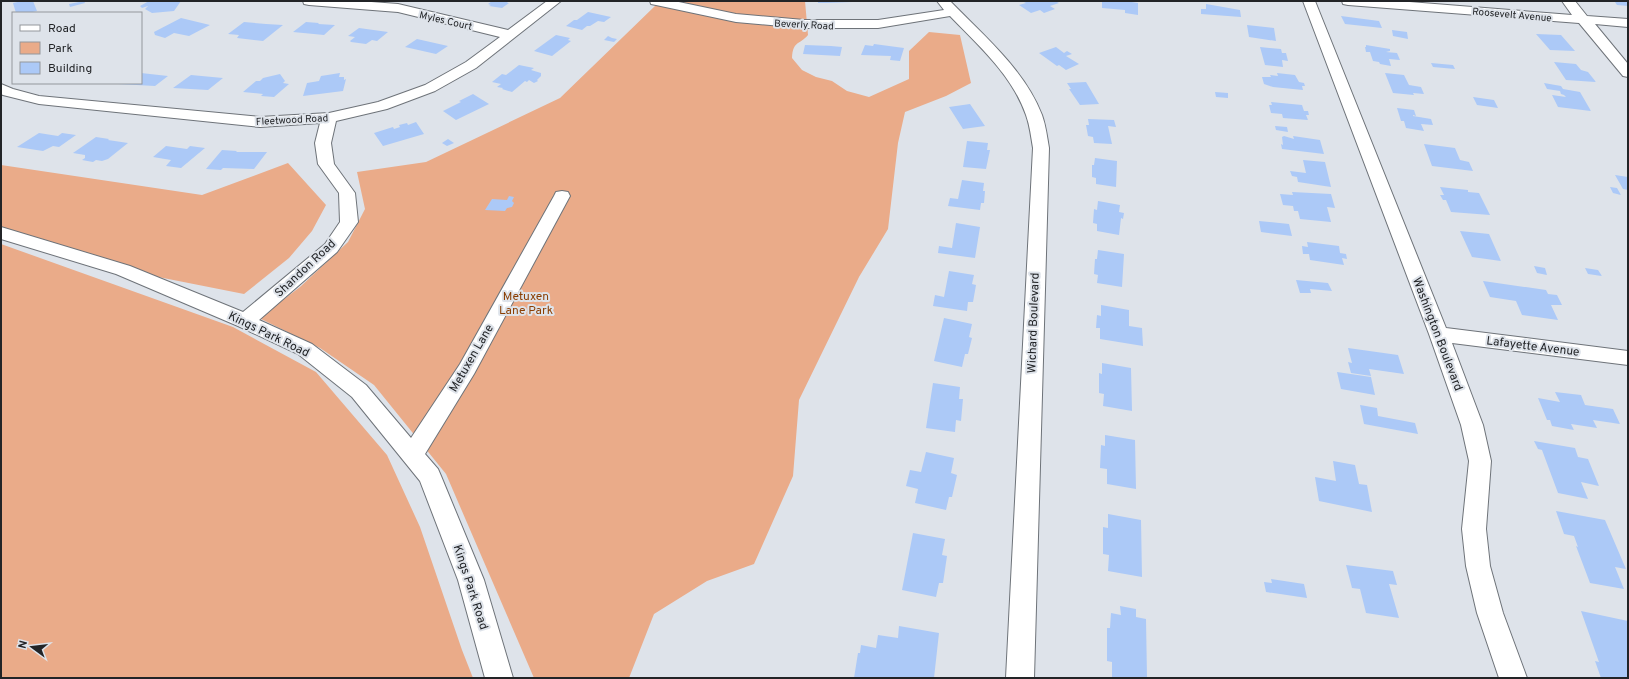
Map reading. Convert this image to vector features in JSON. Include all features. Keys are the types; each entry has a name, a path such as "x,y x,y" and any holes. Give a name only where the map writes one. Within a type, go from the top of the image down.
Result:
{"street":[{"name":"Myles Court","path":"310,1 398,8 510,34"},
{"name":"Fleetwood Road","path":"1,88 8,92 39,100 260,122 329,118 382,106 430,88 471,65 555,1"},
{"name":"Beverly Road","path":"656,1 736,18 804,24 854,25 878,24 948,6"},
{"name":"Washington Boulevard","path":"1309,1 1439,334 1472,425 1480,461 1474,529 1478,566 1490,613 1513,678"},
{"name":"Roosevelt Avenue","path":"1348,1 1628,23"},
{"path":"1568,1 1628,73"},
{"name":"Wichard Boulevard","path":"948,6 1012,75 1024,92 1034,115 1041,148 1020,678"},
{"name":"Shandon Road","path":"245,321 331,248 349,222 346,193 326,164 323,142 329,118"},
{"name":"Metuxen Lane","path":"412,455 467,368 562,196"},
{"name":"Kings Park Road","path":"1,233 123,270 245,321 305,349 359,391 430,476 471,580 499,678"},
{"name":"Lafayette Avenue","path":"1439,334 1628,358"}],"green space":[{"name":"Metuxen Lane Park","path":"667,1 805,1 808,35 795,45 792,58 802,70 816,77 832,81 847,91 869,97 909,79 909,51 929,32 960,35 971,83 946,96 905,112 898,143 888,229 859,277 799,400 793,476 754,564 707,581 654,614 629,678 534,678 446,474 374,385 320,348 259,318 300,287 348,242 365,209 357,172 426,162 560,98 655,6"},
{"path":"288,163 326,205 312,231 289,258 244,294 123,270 1,233 1,165 202,195"},
{"path":"1,244 233,327 316,372 387,455 420,527 473,678 1,678"}],"building":[{"path":"33,1 37,11 16,12 13,3"},
{"path":"84,1 85,3 70,7 69,4"},
{"path":"149,1 181,1 174,11 152,13 145,9 148,6 142,8 140,6"},
{"path":"492,1 509,1 507,3 509,3 502,8 489,6 491,5 488,4"},
{"path":"818,1 852,1 852,2 818,3"},
{"path":"1055,1 1059,3 1050,6 1055,9 1044,13 1040,10 1031,13 1019,5 1026,3 1024,2"},
{"path":"1102,1 1125,1 1138,3 1138,15 1125,13 1125,10 1102,8"},
{"path":"1628,1 1628,6 1617,5 1615,2"},
{"path":"1206,4 1240,10 1241,17 1201,14 1201,9 1206,9"},
{"path":"588,12 611,17 604,22 598,21 582,30 566,26 574,20 577,20"},
{"path":"1341,16 1379,21 1382,28 1345,24"},
{"path":"181,18 210,25 189,36 174,33 165,38 155,35 154,32"},
{"path":"244,22 283,25 263,41 237,38 239,35 228,34"},
{"path":"306,22 335,25 324,35 293,32"},
{"path":"1247,25 1274,28 1276,41 1249,37"},
{"path":"359,28 388,32 377,41 372,40 366,44 351,42 350,41 355,37 348,36"},
{"path":"1392,30 1407,32 1408,39 1393,36"},
{"path":"1536,34 1561,35 1575,51 1550,50"},
{"path":"556,35 570,38 568,40 571,41 552,56 534,51"},
{"path":"608,36 617,39 614,42 604,40"},
{"path":"417,39 448,46 436,54 405,47"},
{"path":"874,44 904,48 900,61 890,60 891,56 861,55 865,45 873,46"},
{"path":"805,45 842,47 840,56 803,54"},
{"path":"1366,45 1390,49 1390,51 1386,52 1397,53 1400,60 1389,59 1391,66 1373,61 1370,52 1366,52"},
{"path":"1056,47 1064,53 1067,51 1072,54 1066,56 1079,64 1066,70 1059,65 1057,66 1039,53"},
{"path":"1260,47 1281,49 1282,53 1286,53 1288,61 1282,60 1283,67 1265,65"},
{"path":"1554,62 1576,64 1581,70 1588,72 1596,82 1566,80"},
{"path":"1431,63 1453,65 1455,69 1433,67"},
{"path":"519,65 534,68 531,70 541,73 541,76 537,80 538,81 534,83 529,80 527,82 525,81 512,92 497,87 501,84 492,82 502,74 506,75"},
{"path":"142,73 168,76 155,86 118,84 142,84"},
{"path":"340,73 339,77 344,77 344,80 346,79 343,91 303,96 307,83 319,81 321,76"},
{"path":"1277,73 1295,75 1299,82 1304,83 1305,86 1302,86 1303,90 1273,87 1264,84 1262,77 1271,77 1270,75 1278,76"},
{"path":"1385,73 1404,75 1409,85 1421,87 1424,94 1413,93 1414,95 1393,93"},
{"path":"280,74 285,81 283,83 289,84 274,97 261,96 263,94 243,92 256,81"},
{"path":"191,75 223,78 208,90 173,88"},
{"path":"1086,82 1099,104 1080,105 1069,89 1071,89 1067,83"},
{"path":"1544,83 1561,86 1563,89 1580,92 1591,111 1558,107 1552,95 1566,97 1561,94 1560,91 1547,89"},
{"path":"1215,92 1228,93 1228,98 1216,97"},
{"path":"473,94 489,104 456,120 443,111 461,102 459,101"},
{"path":"1473,97 1494,100 1498,108 1477,105"},
{"path":"1271,102 1302,105 1304,111 1308,111 1309,115 1306,115 1308,120 1283,118 1282,114 1271,113 1269,105 1272,105"},
{"path":"970,104 985,126 963,129 949,107"},
{"path":"1397,108 1414,110 1416,116 1413,116 1431,119 1433,125 1421,124 1424,131 1406,128 1404,121 1401,121"},
{"path":"1088,119 1114,120 1116,127 1108,126 1112,144 1094,143 1093,137 1088,136 1086,125 1089,125"},
{"path":"416,122 424,134 383,146 374,133 393,127 394,129 400,127 399,125 407,123 408,125"},
{"path":"1275,126 1287,127 1288,132 1276,130"},
{"path":"39,133 58,136 62,133 76,135 59,147 53,146 43,151 17,147"},
{"path":"1284,136 1294,139 1293,136 1320,140 1324,154 1282,149 1282,137"},
{"path":"96,137 128,143 108,159 102,161 96,160 93,162 82,160 85,158 85,155 73,153"},
{"path":"448,139 454,143 447,146 442,143"},
{"path":"967,141 988,143 987,150 990,150 986,169 963,167"},
{"path":"1424,144 1455,148 1460,160 1469,162 1473,171 1432,166"},
{"path":"166,146 187,149 190,146 205,148 181,168 166,166 171,160 153,157"},
{"path":"222,150 237,151 236,152 267,152 254,169 206,169"},
{"path":"1095,158 1117,161 1116,187 1096,184 1096,178 1092,177 1092,165 1094,165"},
{"path":"1303,160 1325,162 1331,187 1298,182 1297,177 1292,176 1290,171 1306,173"},
{"path":"1615,175 1628,177 1628,190 1623,189"},
{"path":"962,180 984,183 984,203 981,203 980,210 948,206 950,198 958,199"},
{"path":"1440,187 1468,190 1468,192 1479,193 1490,215 1451,212 1446,200 1443,200 1440,195 1444,195"},
{"path":"1610,187 1617,188 1621,195 1613,193"},
{"path":"1292,192 1331,194 1335,208 1327,207 1331,222 1300,219 1298,211 1294,211 1293,206 1283,205 1280,194 1293,195"},
{"path":"509,196 514,197 512,207 507,208 505,211 485,210 492,199 507,200"},
{"path":"1098,201 1120,205 1119,212 1124,213 1123,219 1121,218 1119,235 1097,231 1097,224 1093,223 1094,209 1097,210"},
{"path":"1259,221 1289,224 1292,236 1261,232"},
{"path":"956,223 980,227 975,258 938,253 939,246 952,248"},
{"path":"1460,231 1489,234 1501,261 1472,257"},
{"path":"1307,242 1339,246 1340,253 1346,254 1347,259 1342,258 1344,265 1310,260 1309,254 1303,254 1302,246 1308,247"},
{"path":"1098,250 1124,254 1122,287 1097,283 1098,275 1094,274 1095,259 1097,259"},
{"path":"1534,266 1545,268 1547,275 1537,273"},
{"path":"1585,268 1598,270 1602,276 1588,274"},
{"path":"949,271 974,275 972,284 976,285 973,302 968,302 967,311 933,306 935,295 944,297"},
{"path":"1296,280 1328,283 1332,291 1310,289 1311,293 1300,293"},
{"path":"1483,281 1546,290 1548,294 1557,295 1562,305 1551,305 1558,320 1522,315 1516,301 1490,297"},
{"path":"1101,305 1129,310 1129,326 1142,328 1143,346 1100,339 1100,328 1096,328 1097,315 1101,316"},
{"path":"944,318 972,324 969,337 972,338 968,354 965,354 962,367 934,361"},
{"path":"1348,348 1398,355 1404,374 1369,369 1371,376 1351,373 1348,362 1352,363"},
{"path":"1102,363 1131,368 1132,411 1103,406 1104,394 1099,393 1099,373 1102,374"},
{"path":"1337,372 1371,377 1375,395 1341,389"},
{"path":"933,383 960,387 959,399 963,399 961,421 956,420 955,432 926,428"},
{"path":"1555,392 1581,395 1585,405 1613,409 1620,424 1593,420 1597,428 1571,424 1574,430 1552,426 1550,420 1547,420 1538,398 1560,402"},
{"path":"1360,405 1377,408 1378,416 1415,423 1418,434 1364,424"},
{"path":"1105,435 1135,440 1136,489 1107,484 1107,469 1100,468 1101,445 1105,446"},
{"path":"1534,441 1575,448 1578,457 1588,459 1599,486 1581,482 1588,499 1558,493 1542,450 1538,449"},
{"path":"926,452 954,458 951,473 957,475 952,497 949,497 946,510 915,503 918,489 906,486 910,470 921,472"},
{"path":"1333,461 1355,465 1359,484 1367,485 1372,512 1319,501 1315,477 1336,481"},
{"path":"1556,511 1605,520 1626,569 1615,567 1624,589 1590,583 1576,546 1578,547 1574,536 1564,534"},
{"path":"1108,514 1141,520 1142,577 1108,571 1109,555 1103,554 1103,527 1108,528"},
{"path":"913,533 945,539 942,555 947,556 943,583 939,583 936,597 902,590"},
{"path":"1346,565 1393,571 1397,585 1389,584 1399,618 1366,613 1360,589 1352,588"},
{"path":"1271,579 1304,584 1307,598 1266,592 1264,582 1272,583"},
{"path":"1120,606 1136,609 1136,617 1146,619 1147,678 1112,678 1112,662 1107,661 1107,628 1110,628 1111,613 1121,615"},
{"path":"1581,611 1628,621 1628,678 1601,678 1595,661 1599,662"},
{"path":"899,626 939,633 934,678 854,678 858,653 860,653 861,645 876,648 878,635 898,638"}]}
